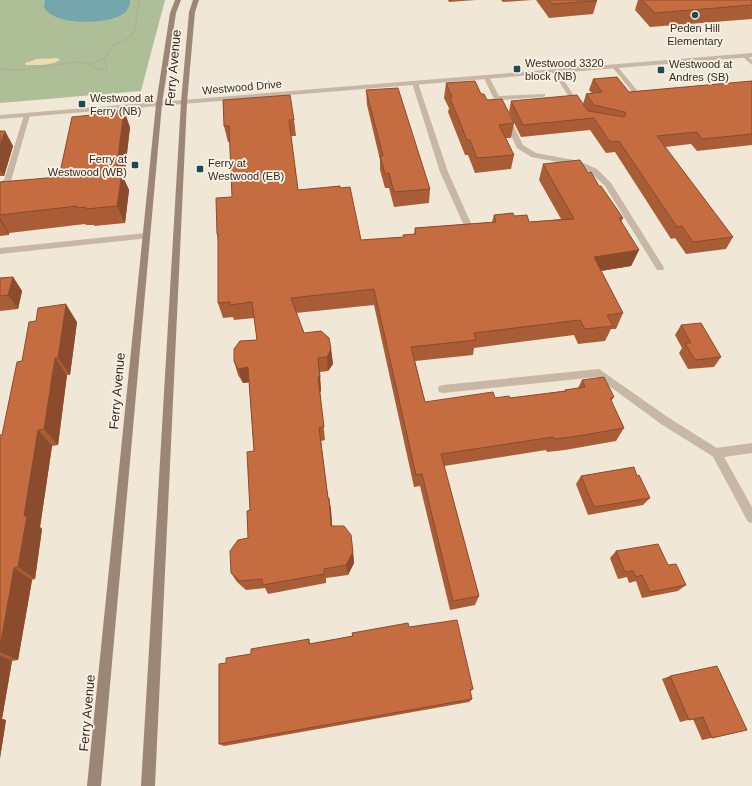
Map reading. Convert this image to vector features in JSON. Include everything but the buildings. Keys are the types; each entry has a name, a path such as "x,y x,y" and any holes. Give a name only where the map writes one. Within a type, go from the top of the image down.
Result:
{"main road":[{"name":"Ferry Avenue","path":"94,786 159,104 173,13 178,0"},
{"name":"Ferry Avenue","path":"148,786 184,102 192,12 196,0"}],"street":[{"name":"Westwood Drive","path":"0,117 748,56"},
{"path":"748,56 752,63"},
{"path":"615,67 639,97 654,95"},
{"path":"556,72 583,114"},
{"path":"487,78 520,146 534,155 576,163 594,171 608,185 660,268"},
{"path":"415,83 444,172 470,230"},
{"path":"496,98 543,94"},
{"path":"0,186 7,181 16,142 27,115"},
{"path":"0,251 146,236"},
{"path":"443,389 599,373 665,421 716,453 752,518"},
{"path":"716,453 752,448"}],"path":[{"path":"90,64 105,58 113,46 130,37 135,30 140,0"},
{"path":"0,69 20,70 77,62 90,64 98,70 107,68 105,58"}],"green space":[{"path":"0,0 165,0 141,91 0,103"}],"sand":[{"path":"58,58 60,60 43,65 25,65 25,63 37,59"}],"water":[{"path":"45,0 130,0 130,4 126,12 115,18 93,22 81,22 58,18 49,13 44,7"}],"place":[{"name":"Peden Hill Elementary","path":"695,15"},
{"name":"Westwood 3320 block (NB)","path":"517,69"},
{"name":"Westwood at Andres (SB)","path":"661,70"},
{"name":"Westwood at Ferry (NB)","path":"82,104"},
{"name":"Ferry at Westwood (WB)","path":"135,165"},
{"name":"Ferry at Westwood (EB)","path":"200,169"}]}
